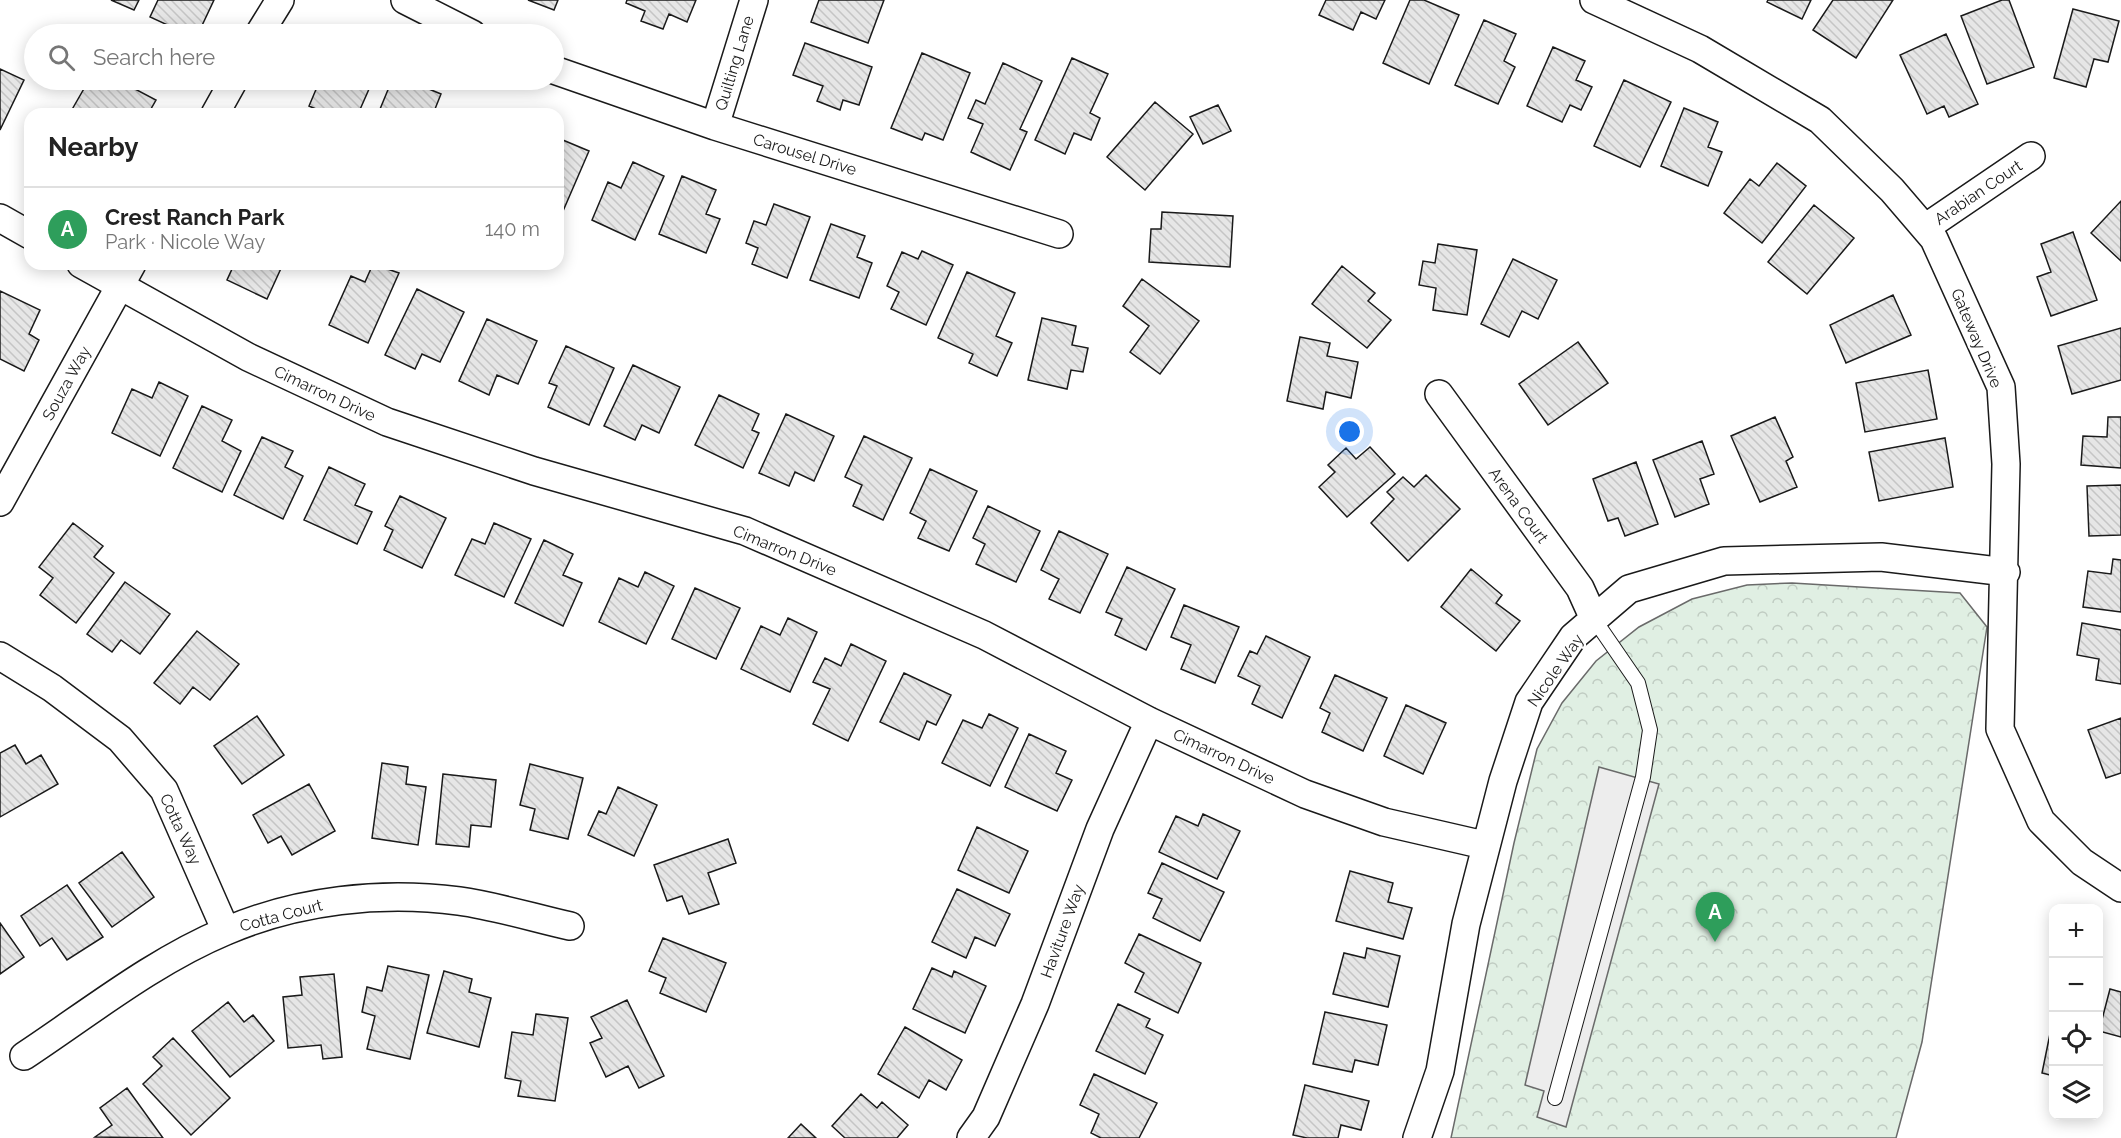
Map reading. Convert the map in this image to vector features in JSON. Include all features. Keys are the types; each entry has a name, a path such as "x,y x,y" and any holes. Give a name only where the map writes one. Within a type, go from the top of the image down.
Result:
{"street":[{"path":"265,24 280,0"},
{"path":"405,0 452,24"},
{"name":"Quilting Lane","path":"715,126 754,0"},
{"name":"Gateway Drive","path":"1594,0 1700,49 1820,120 1892,190 1934,239 2001,387 2006,464 2006,572 2001,729 2041,820 2082,862 2121,888"},
{"name":"Carousel Drive","path":"564,73 715,126 1059,234"},
{"path":"218,108 228,90"},
{"name":"Arabian Court","path":"1925,228 2031,156"},
{"path":"0,218 24,232"},
{"name":"Cimarron Drive","path":"106,270 126,275 248,357 387,422 534,471 745,531 984,635 1149,721 1305,794 1384,822 1484,845"},
{"name":"Souza Way","path":"0,502 126,275"},
{"name":"Arena Court","path":"1439,394 1580,588 1594,619"},
{"name":"Nicole Way","path":"1417,1138 1440,1071 1466,924 1484,845 1529,702 1573,637 1629,589 1724,561 1881,557 2006,572"},
{"name":"Cotta Way","path":"0,656 52,688 120,738 164,790 226,931"},
{"name":"Haviture Way","path":"971,1138 986,1117 1035,1004 1100,829 1149,721"},
{"name":"Cotta Court","path":"24,1056 172,958 226,931 281,912 341,899 403,898 459,901 570,926"}],"lane":[{"path":"1555,1098 1643,777 1650,730 1638,683 1594,619"}],"green space":[{"path":"1792,583 1960,593 1987,627 1922,1042 1896,1138 1451,1138 1514,843 1537,749 1562,703 1596,661 1639,627 1692,599 1747,585"}],"shaded area":[{"path":"1599,767 1659,784 1566,1127 1537,1117 1544,1091 1525,1085"}],"building":[{"path":"111,0 139,0 134,10"},
{"path":"158,0 214,0 203,24 165,24 150,17"},
{"path":"528,0 558,0 554,10"},
{"path":"627,0 696,0 687,22 669,14 663,29 641,21 645,11 626,3"},
{"path":"819,0 884,0 868,43 811,22"},
{"path":"1326,0 1385,0 1376,19 1361,12 1353,30 1319,15"},
{"path":"1410,0 1424,0 1459,15 1429,84 1383,63"},
{"path":"1768,0 1811,0 1802,19 1767,2"},
{"path":"1833,0 1893,0 1856,58 1813,30"},
{"path":"2002,0 2009,0 2034,67 1987,84 1961,16"},
{"path":"2073,9 2119,21 2108,62 2094,59 2086,87 2054,78"},
{"path":"1484,20 1516,34 1504,61 1515,67 1498,104 1455,85"},
{"path":"1946,34 1978,104 1949,117 1944,106 1927,114 1900,55"},
{"path":"805,43 872,67 859,105 843,100 840,110 817,101 823,86 793,75"},
{"path":"1553,47 1585,61 1576,80 1592,87 1581,110 1570,105 1562,122 1527,106"},
{"path":"922,53 970,73 943,140 925,133 922,140 891,128"},
{"path":"1072,58 1108,74 1090,113 1100,118 1091,140 1074,133 1065,154 1035,140"},
{"path":"1003,63 1042,81 1020,129 1027,132 1010,170 971,152 983,124 968,118 976,100 985,104"},
{"path":"0,69 24,80 0,130"},
{"path":"1624,80 1671,102 1640,167 1594,146"},
{"path":"83,90 137,90 156,100 151,108 73,108"},
{"path":"316,90 369,90 361,108 314,108 309,106"},
{"path":"388,90 431,90 441,94 435,108 380,108"},
{"path":"1155,102 1193,134 1145,190 1107,157"},
{"path":"1218,105 1231,131 1203,144 1190,117"},
{"path":"1684,108 1718,122 1708,147 1722,152 1708,186 1661,166"},
{"path":"564,141 589,151 564,209"},
{"path":"633,162 664,176 635,240 592,220 608,182 621,188"},
{"path":"1777,163 1806,186 1762,243 1724,213 1750,179 1759,186"},
{"path":"682,176 716,190 706,214 720,219 706,253 659,234"},
{"path":"2121,201 2121,261 2091,233"},
{"path":"774,204 810,217 787,278 752,264 758,248 746,243 754,221 766,225"},
{"path":"1814,205 1854,238 1807,294 1768,262"},
{"path":"1162,212 1233,216 1230,267 1149,262 1151,229 1161,229"},
{"path":"831,224 865,236 857,257 872,263 859,298 810,280"},
{"path":"2073,232 2097,300 2051,316 2037,277 2051,272 2041,244"},
{"path":"1438,244 1477,250 1467,315 1433,310 1436,288 1419,285 1423,261 1435,263"},
{"path":"922,251 953,265 926,325 891,309 899,292 887,286 902,252 918,259"},
{"path":"1513,259 1557,280 1538,319 1522,311 1509,337 1481,324"},
{"path":"1342,266 1375,293 1368,301 1391,320 1367,348 1312,304"},
{"path":"232,270 280,270 267,299 227,280"},
{"path":"370,270 390,270 399,273 368,343 329,325 351,276 365,282"},
{"path":"967,272 1015,293 996,336 1012,343 997,376 969,363 973,354 938,338"},
{"path":"1142,279 1199,321 1160,374 1130,352 1149,326 1123,306"},
{"path":"417,289 464,312 440,362 422,354 415,369 385,355"},
{"path":"0,291 40,310 29,334 39,340 24,371 0,359"},
{"path":"1893,295 1911,335 1846,363 1830,325"},
{"path":"1042,318 1076,326 1072,345 1088,348 1083,372 1071,370 1067,389 1028,380"},
{"path":"487,319 537,341 518,384 497,375 489,395 459,381"},
{"path":"2121,328 2121,380 2072,394 2058,346"},
{"path":"1300,337 1330,343 1327,356 1358,362 1351,398 1326,392 1323,409 1287,401"},
{"path":"1578,342 1608,383 1548,425 1519,384"},
{"path":"566,346 614,368 589,425 548,407 557,386 549,383"},
{"path":"633,365 680,387 659,433 642,425 635,440 604,426"},
{"path":"1928,370 1937,419 1865,432 1856,383"},
{"path":"159,382 188,396 160,456 112,433 132,389 152,398"},
{"path":"719,395 759,414 752,430 759,433 743,468 695,445"},
{"path":"202,406 232,420 222,441 241,451 222,492 173,468"},
{"path":"786,414 834,436 814,481 795,472 789,486 759,473"},
{"path":"1775,417 1793,457 1786,461 1797,487 1760,502 1731,436"},
{"path":"2108,417 2121,417 2121,468 2081,465 2083,436 2107,437"},
{"path":"864,436 912,458 883,520 853,506 862,485 845,477"},
{"path":"262,437 293,451 285,467 303,476 283,519 234,495"},
{"path":"1945,438 1953,487 1879,501 1869,452"},
{"path":"1702,441 1714,474 1700,479 1709,504 1675,517 1653,460"},
{"path":"1370,447 1395,474 1347,517 1319,487 1335,472 1328,465 1346,448 1356,459"},
{"path":"1636,462 1658,524 1625,536 1618,518 1608,521 1593,479"},
{"path":"329,467 365,484 355,505 372,512 357,544 304,520"},
{"path":"930,469 977,491 949,551 918,538 926,521 910,513"},
{"path":"1426,475 1460,509 1408,561 1371,523 1394,499 1387,492 1403,477 1414,487"},
{"path":"2121,485 2121,535 2089,536 2087,486"},
{"path":"400,496 446,518 422,568 384,550 393,530 385,526"},
{"path":"988,506 1040,531 1016,582 976,564 985,544 973,538"},
{"path":"73,523 103,546 94,557 114,573 76,623 40,595 53,578 39,567"},
{"path":"494,523 531,539 504,597 455,575 472,539 485,544"},
{"path":"1059,531 1108,554 1080,613 1049,599 1059,579 1041,570"},
{"path":"544,540 573,554 563,575 582,583 563,626 515,603"},
{"path":"2113,559 2121,560 2121,612 2083,607 2088,571 2111,574"},
{"path":"1127,567 1175,589 1146,650 1115,635 1122,619 1106,612"},
{"path":"1471,569 1502,595 1496,603 1520,621 1496,651 1441,607"},
{"path":"645,572 674,586 646,644 599,622 619,578 638,587"},
{"path":"125,582 170,614 140,654 121,640 112,652 87,634"},
{"path":"695,588 740,608 716,659 672,639"},
{"path":"1184,605 1239,627 1215,683 1181,669 1191,645 1171,637"},
{"path":"788,618 817,632 790,692 741,669 761,626 780,635"},
{"path":"2082,623 2121,630 2121,684 2096,680 2099,659 2077,655"},
{"path":"197,631 239,664 210,700 193,687 180,704 154,683"},
{"path":"1266,636 1310,657 1282,718 1252,704 1260,686 1238,676 1250,651 1257,654"},
{"path":"851,644 886,661 848,741 813,724 830,689 813,682 825,658 841,666"},
{"path":"904,673 951,695 936,725 927,721 919,740 880,722"},
{"path":"1335,675 1387,698 1363,751 1322,732 1330,713 1320,708"},
{"path":"1406,705 1446,723 1423,774 1384,756"},
{"path":"989,714 1018,728 990,786 942,763 963,720 982,728"},
{"path":"257,716 284,755 242,784 214,746"},
{"path":"2121,718 2121,773 2106,778 2088,730"},
{"path":"1029,734 1066,751 1056,773 1072,780 1057,811 1005,787"},
{"path":"15,745 26,764 41,755 58,784 0,817 0,753"},
{"path":"382,763 408,767 406,784 426,787 418,845 372,838"},
{"path":"530,764 583,778 568,839 530,830 535,809 520,805"},
{"path":"443,774 496,780 491,827 471,825 469,847 436,844"},
{"path":"309,784 335,831 292,855 281,836 268,843 253,815"},
{"path":"618,787 657,805 634,856 588,835 599,811 606,814"},
{"path":"1203,814 1240,831 1217,879 1159,852 1176,816 1198,826"},
{"path":"977,827 1028,851 1009,893 958,870"},
{"path":"728,839 736,863 708,873 719,904 689,914 682,896 667,901 654,865"},
{"path":"122,852 154,897 112,927 79,883"},
{"path":"1162,863 1224,892 1200,941 1153,918 1162,899 1148,893"},
{"path":"1350,871 1393,883 1388,902 1412,908 1403,939 1336,921"},
{"path":"67,885 103,937 67,960 52,938 40,946 21,916"},
{"path":"957,889 1010,914 995,946 975,937 966,958 932,942"},
{"path":"0,923 24,957 0,974"},
{"path":"1139,934 1201,963 1178,1013 1135,992 1144,973 1125,963"},
{"path":"663,938 726,963 706,1012 660,993 666,978 649,971"},
{"path":"1367,948 1400,956 1388,1007 1333,994 1344,953 1365,958"},
{"path":"388,966 429,975 410,1059 367,1049 375,1016 362,1012 367,987 382,991"},
{"path":"932,968 952,977 954,971 986,986 965,1033 913,1009"},
{"path":"444,971 472,979 469,992 491,998 479,1047 427,1033"},
{"path":"334,974 342,1057 323,1059 321,1045 288,1048 283,997 302,995 300,977"},
{"path":"2110,989 2121,992 2121,1037 2103,1032 2103,1016"},
{"path":"627,1000 664,1076 639,1088 628,1066 606,1077 590,1043 602,1038 591,1017"},
{"path":"228,1002 244,1022 253,1015 274,1041 230,1077 192,1031"},
{"path":"1118,1004 1150,1019 1146,1027 1163,1035 1145,1074 1096,1051"},
{"path":"1325,1012 1387,1025 1378,1065 1355,1060 1352,1072 1313,1064"},
{"path":"536,1014 568,1018 555,1101 518,1096 521,1081 505,1078 512,1032 533,1035"},
{"path":"905,1027 962,1060 946,1090 929,1080 919,1098 878,1074"},
{"path":"173,1038 230,1098 191,1135 143,1084 162,1066 153,1057"},
{"path":"2049,1039 2049,1075 2042,1073"},
{"path":"1094,1074 1157,1103 1139,1138 1101,1138 1091,1133 1099,1114 1080,1105"},
{"path":"1305,1085 1369,1101 1361,1130 1341,1125 1338,1138 1307,1138 1293,1135"},
{"path":"127,1088 163,1138 95,1137 112,1125 100,1108"},
{"path":"861,1094 877,1108 882,1102 908,1125 897,1138 845,1138 832,1126"},
{"path":"801,1124 816,1138 788,1138"}],"place":[{"name":"Crest Ranch Park","path":"1715,942"}]}
